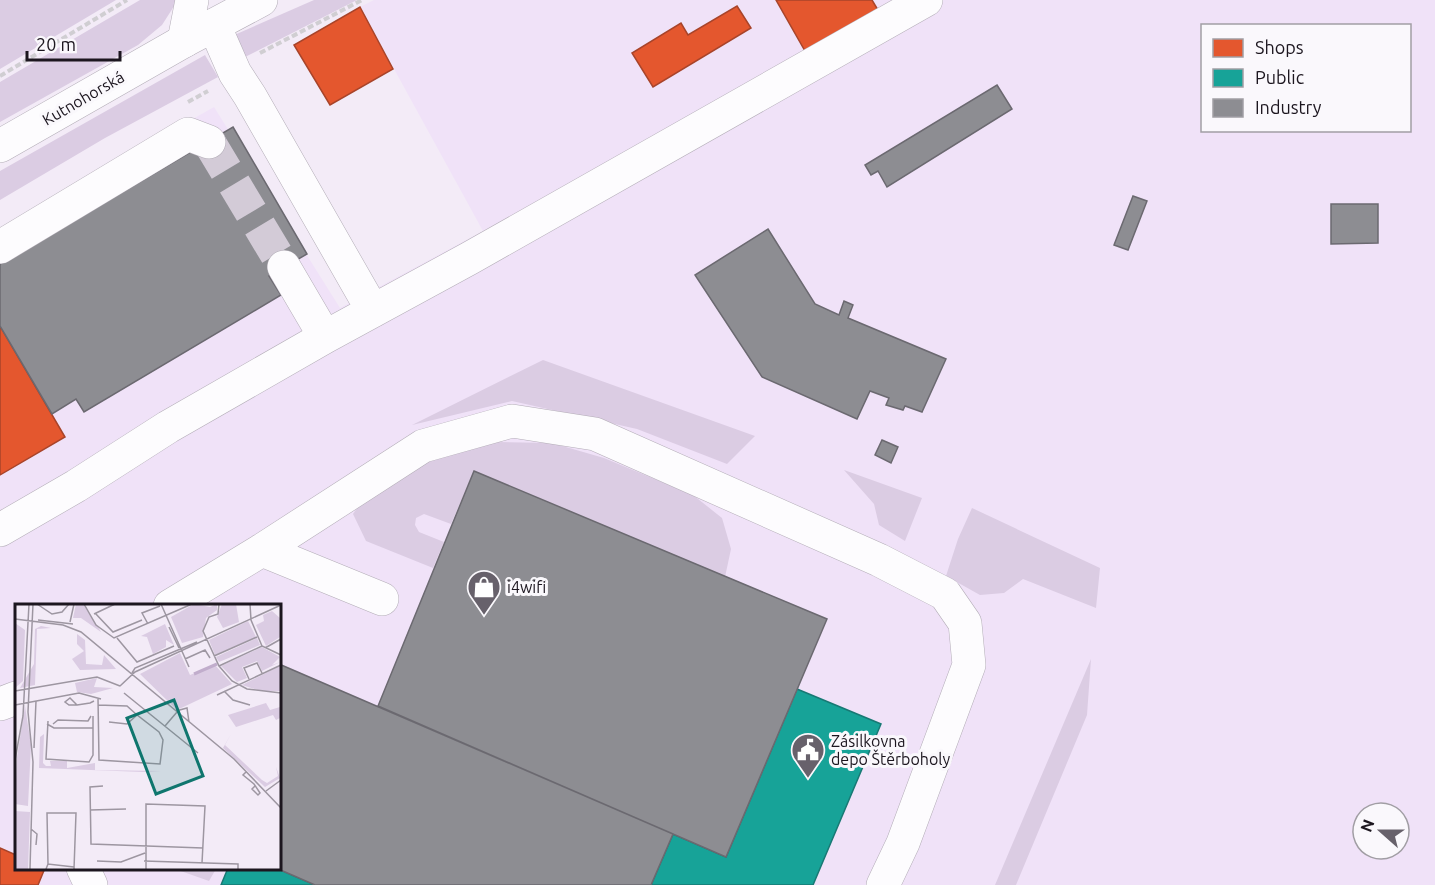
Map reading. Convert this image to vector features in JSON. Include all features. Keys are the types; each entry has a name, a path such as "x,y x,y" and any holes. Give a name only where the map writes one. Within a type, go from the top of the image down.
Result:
{"main road":[{"path":"184,41 192,0"},
{"name":"Kutnohorská","path":"0,146 184,41 261,0"},
{"path":"0,530 76,486 168,427 324,337 470,258 926,0"},
{"path":"214,25 234,73 250,96 373,311"},
{"path":"0,247 188,135 209,142"},
{"path":"284,267 324,337"},
{"path":"173,604 262,550 423,446 512,421 596,434 879,560 945,594 965,623 969,665 903,843 883,885"},
{"path":"262,550 381,599"},
{"path":"0,704 15,698"},
{"path":"85,870 92,885"}],"path":[{"path":"0,76 127,0"},
{"path":"234,73 259,53 362,0"}],"shaded area":[{"path":"0,0 116,0 0,69"},
{"path":"140,0 178,0 162,25 138,45 0,122 0,82"},
{"path":"314,0 357,0 243,58 232,36"},
{"path":"374,0 1435,0 1435,885 0,885 0,228 214,107 340,308 483,231 360,7"},
{"path":"205,55 218,77 105,138 0,200 0,171"},
{"path":"543,360 755,436 727,464 637,429 512,401 412,425"},
{"path":"498,442 552,443 604,458 693,495 722,518 731,549 725,577 474,471 451,524 424,514 416,518 415,525 419,532 444,542 433,568 366,541 353,514 368,492 444,453"},
{"path":"844,470 922,498 905,541 879,525 874,504"},
{"path":"972,508 1100,568 1096,608 1023,579 1004,593 980,595 946,576 958,539"},
{"path":"1091,659 1087,715 1016,885 995,885"},
{"path":"178,870 215,870 209,881"}],"building: Shops":[{"path":"776,0 872,0 878,10 805,51"},
{"path":"737,6 751,28 653,87 632,53 681,23 688,35"},
{"path":"360,7 393,69 330,105 294,45"},
{"path":"0,326 65,437 0,475"},
{"path":"0,848 15,855 15,870 44,870 38,885 0,885"}],"building: Public":[{"name":"Zásilkovna depo Štěrboholy","path":"797,689 881,724 813,885 651,885 673,834 726,857"},
{"path":"227,870 280,870 315,885 221,885"}],"building: Industry":[{"path":"997,85 1012,109 887,187 878,171 871,175 865,165"},
{"path":"233,127 307,254 269,276 281,295 84,412 76,399 52,414 0,326 0,264"},
{"path":"1133,196 1147,201 1128,250 1114,245"},
{"path":"1331,204 1378,204 1378,243 1331,244"},
{"path":"768,229 815,304 839,315 844,301 853,305 848,318 946,359 922,412 905,406 903,410 886,405 889,398 870,391 857,419 762,377 695,275"},
{"path":"882,440 898,447 891,463 875,455"},
{"path":"474,471 827,619 726,857 378,706"},
{"path":"280,664 673,834 651,885 315,885 280,870"}],"tunnel":[{"path":"209,142 284,267"}],"place":[{"name":"i4wifi","path":"484,616"},
{"name":"Zásilkovna depo Štěrboholy","path":"808,779"}]}
